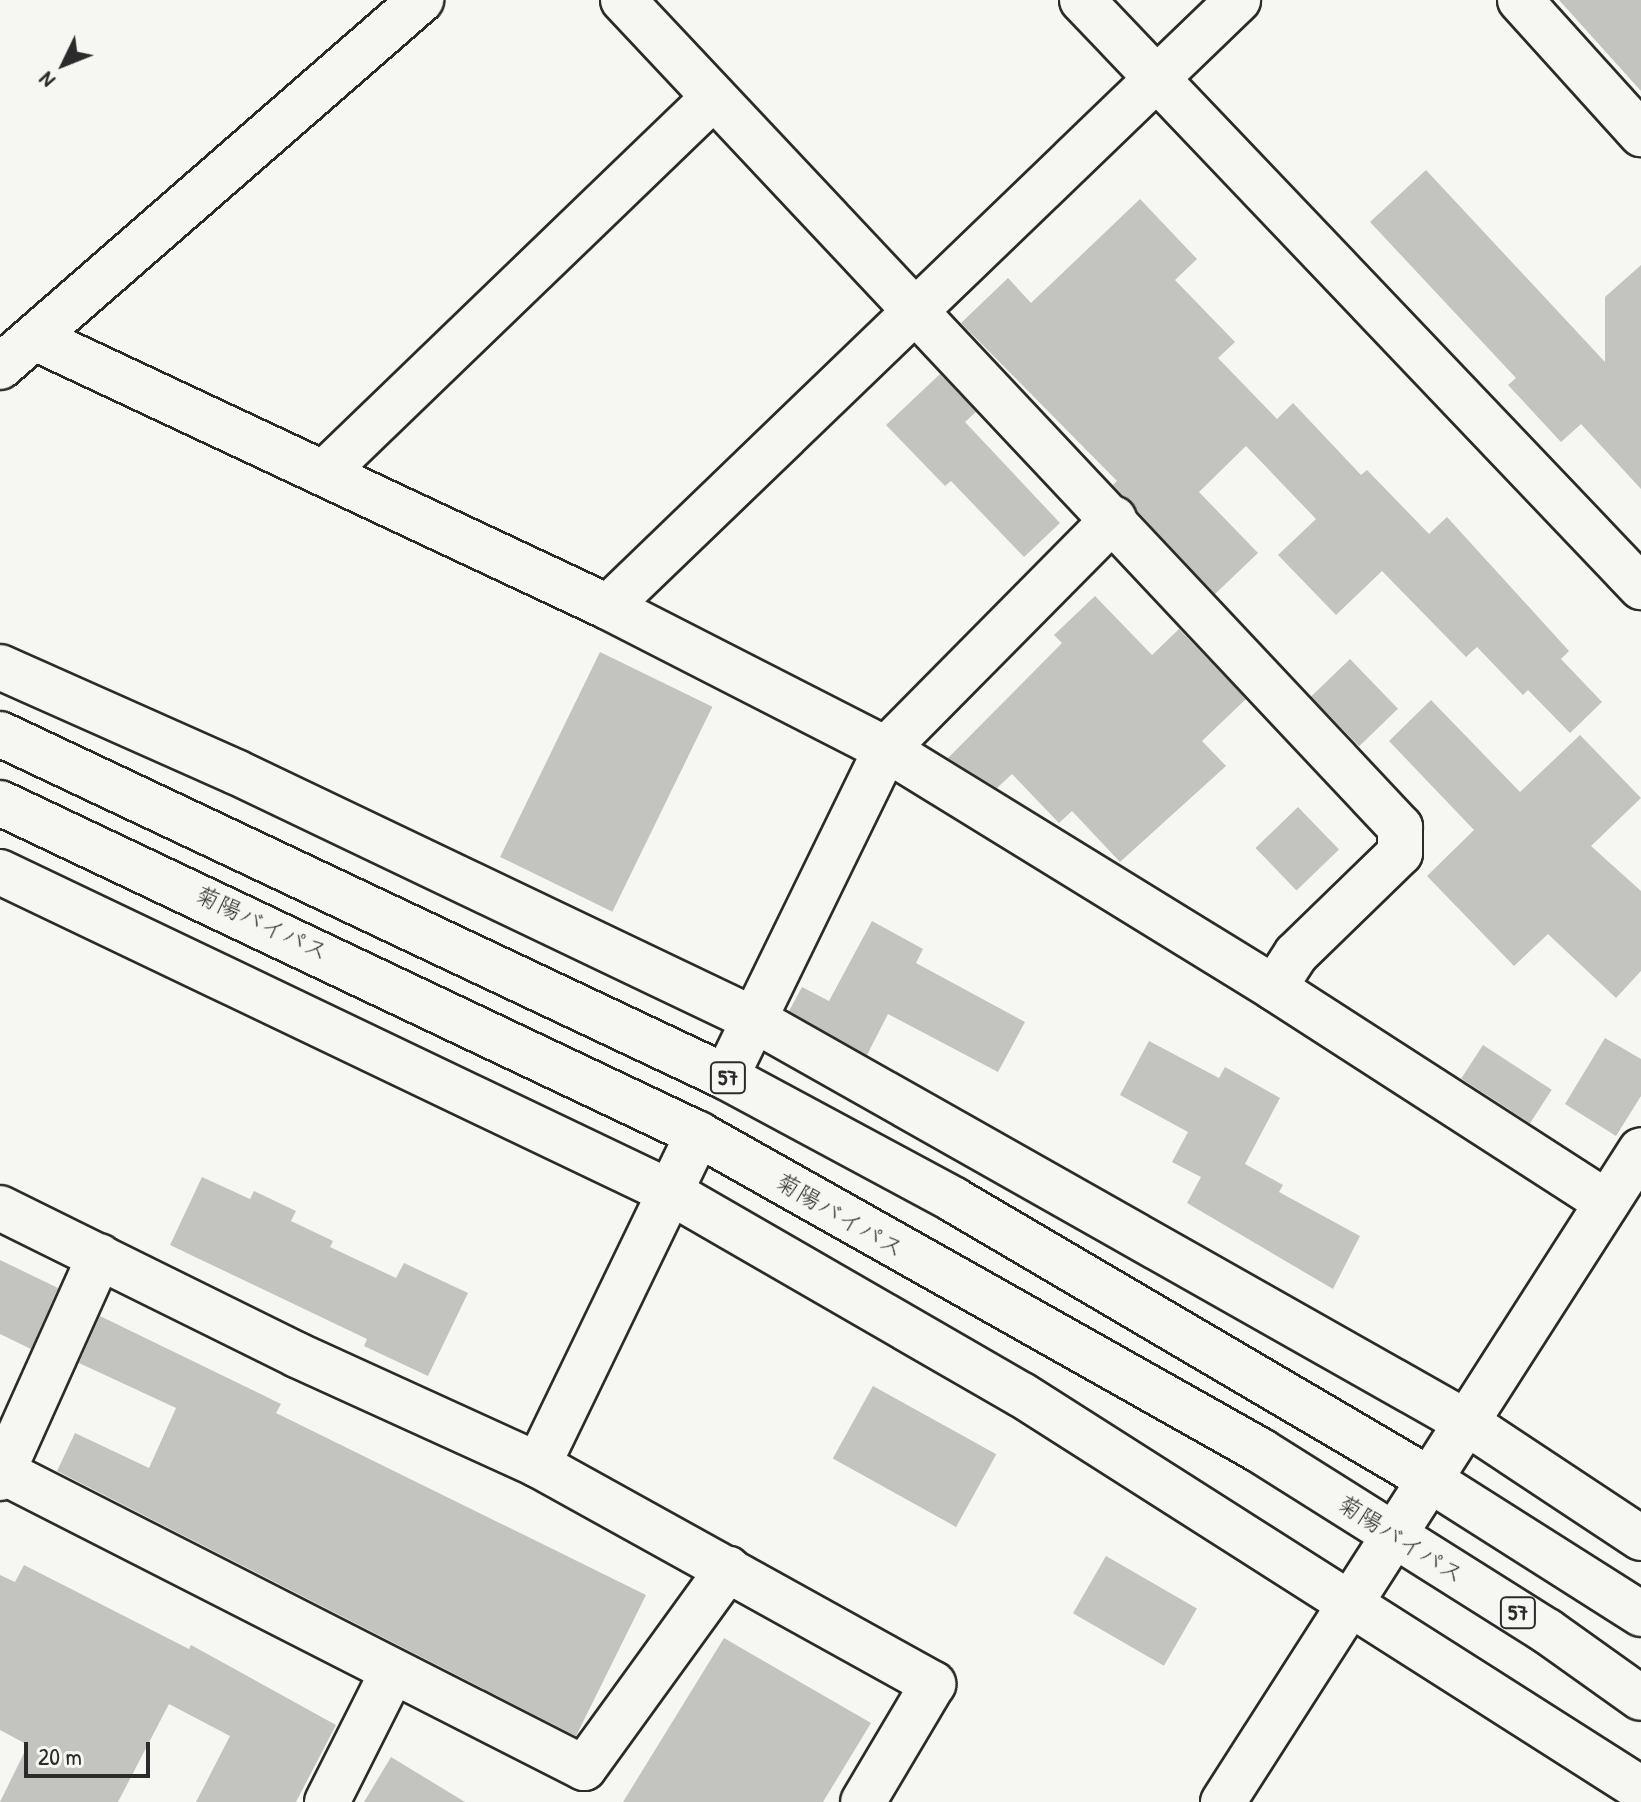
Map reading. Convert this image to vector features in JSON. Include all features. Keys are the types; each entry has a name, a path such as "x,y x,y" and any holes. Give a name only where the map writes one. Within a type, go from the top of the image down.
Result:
{"main road":[{"path":"0,367 37,339 421,0"},
{"path":"623,0 1114,519 1400,827 1400,853 1296,954 1274,988"},
{"path":"1082,0 1641,587"},
{"path":"608,607 1238,0"},
{"path":"1520,0 1641,134"},
{"path":"325,472 714,97"},
{"path":"37,339 608,607 886,749 1274,988 1607,1203"},
{"path":"726,1077 886,749 1114,519"},
{"path":"0,667 236,772 753,1019 1464,1421 1641,1538"},
{"name":"57","path":"0,734 726,1077 954,1200 1427,1478 1641,1614"},
{"name":"菊陽バイパス","path":"0,803 698,1134 1261,1451 1392,1533 1641,1698"},
{"path":"0,872 670,1192 1022,1395 1641,1789"},
{"path":"538,1465 698,1134"},
{"path":"1223,1802 1348,1601 1641,1150"},
{"path":"0,1208 297,1355 538,1465 933,1684 863,1802"},
{"path":"100,1256 1,1475 392,1673 584,1768 728,1569"},
{"path":"327,1802 392,1673"}],"building":[{"path":"1559,0 1641,0 1641,91"},
{"path":"1426,170 1605,362 1605,297 1641,265 1641,489 1581,424 1561,442 1508,385 1516,378 1370,222"},
{"path":"1140,199 1197,259 1175,280 1235,342 1218,358 1277,419 1293,403 1361,475 1367,470 1429,534 1447,517 1569,651 1561,659 1602,702 1570,733 1528,690 1523,695 1477,647 1466,657 1382,571 1336,615 1278,555 1316,519 1246,446 1199,492 1258,553 1215,594 1113,485 1117,481 961,323 1008,278 1031,303"},
{"path":"940,374 976,412 965,422 1060,523 1024,557 951,481 945,486 886,425"},
{"path":"1095,596 1152,655 1179,629 1246,699 1202,741 1226,766 1120,862 1072,811 1059,823 1012,774 997,788 948,758 1062,643 1054,635"},
{"path":"600,652 712,707 612,912 500,857"},
{"path":"1350,659 1398,709 1359,746 1311,697"},
{"path":"1431,700 1520,792 1580,735 1641,798 1591,846 1641,891 1641,971 1616,998 1548,934 1514,966 1427,876 1474,830 1389,741"},
{"path":"1298,807 1339,849 1297,890 1256,848"},
{"path":"872,921 923,949 916,963 1025,1022 998,1072 888,1014 867,1055 789,1011 802,987 829,1001"},
{"path":"1605,1038 1641,1059 1641,1096 1616,1136 1565,1104"},
{"path":"1149,1041 1219,1078 1225,1067 1280,1098 1245,1164 1283,1185 1279,1192 1360,1236 1333,1289 1187,1203 1201,1177 1172,1162 1188,1132 1120,1095"},
{"path":"1483,1045 1552,1090 1530,1123 1461,1079"},
{"path":"202,1177 250,1199 254,1191 296,1211 291,1221 333,1241 330,1247 396,1278 404,1263 468,1293 428,1376 364,1346 367,1339 170,1245"},
{"path":"0,1260 58,1288 31,1349 0,1334"},
{"path":"100,1316 281,1404 276,1413 646,1595 576,1736 57,1471 75,1433 149,1468 176,1408 79,1363"},
{"path":"873,1386 996,1454 956,1527 833,1459"},
{"path":"1106,1556 1197,1608 1164,1666 1073,1613"},
{"path":"24,1565 189,1649 191,1645 336,1725 296,1802 196,1802 230,1736 169,1704 118,1802 0,1802 28,1745 0,1730 0,1575 15,1582"},
{"path":"724,1638 871,1723 823,1802 623,1802"},
{"path":"391,1757 465,1802 364,1802"}]}
